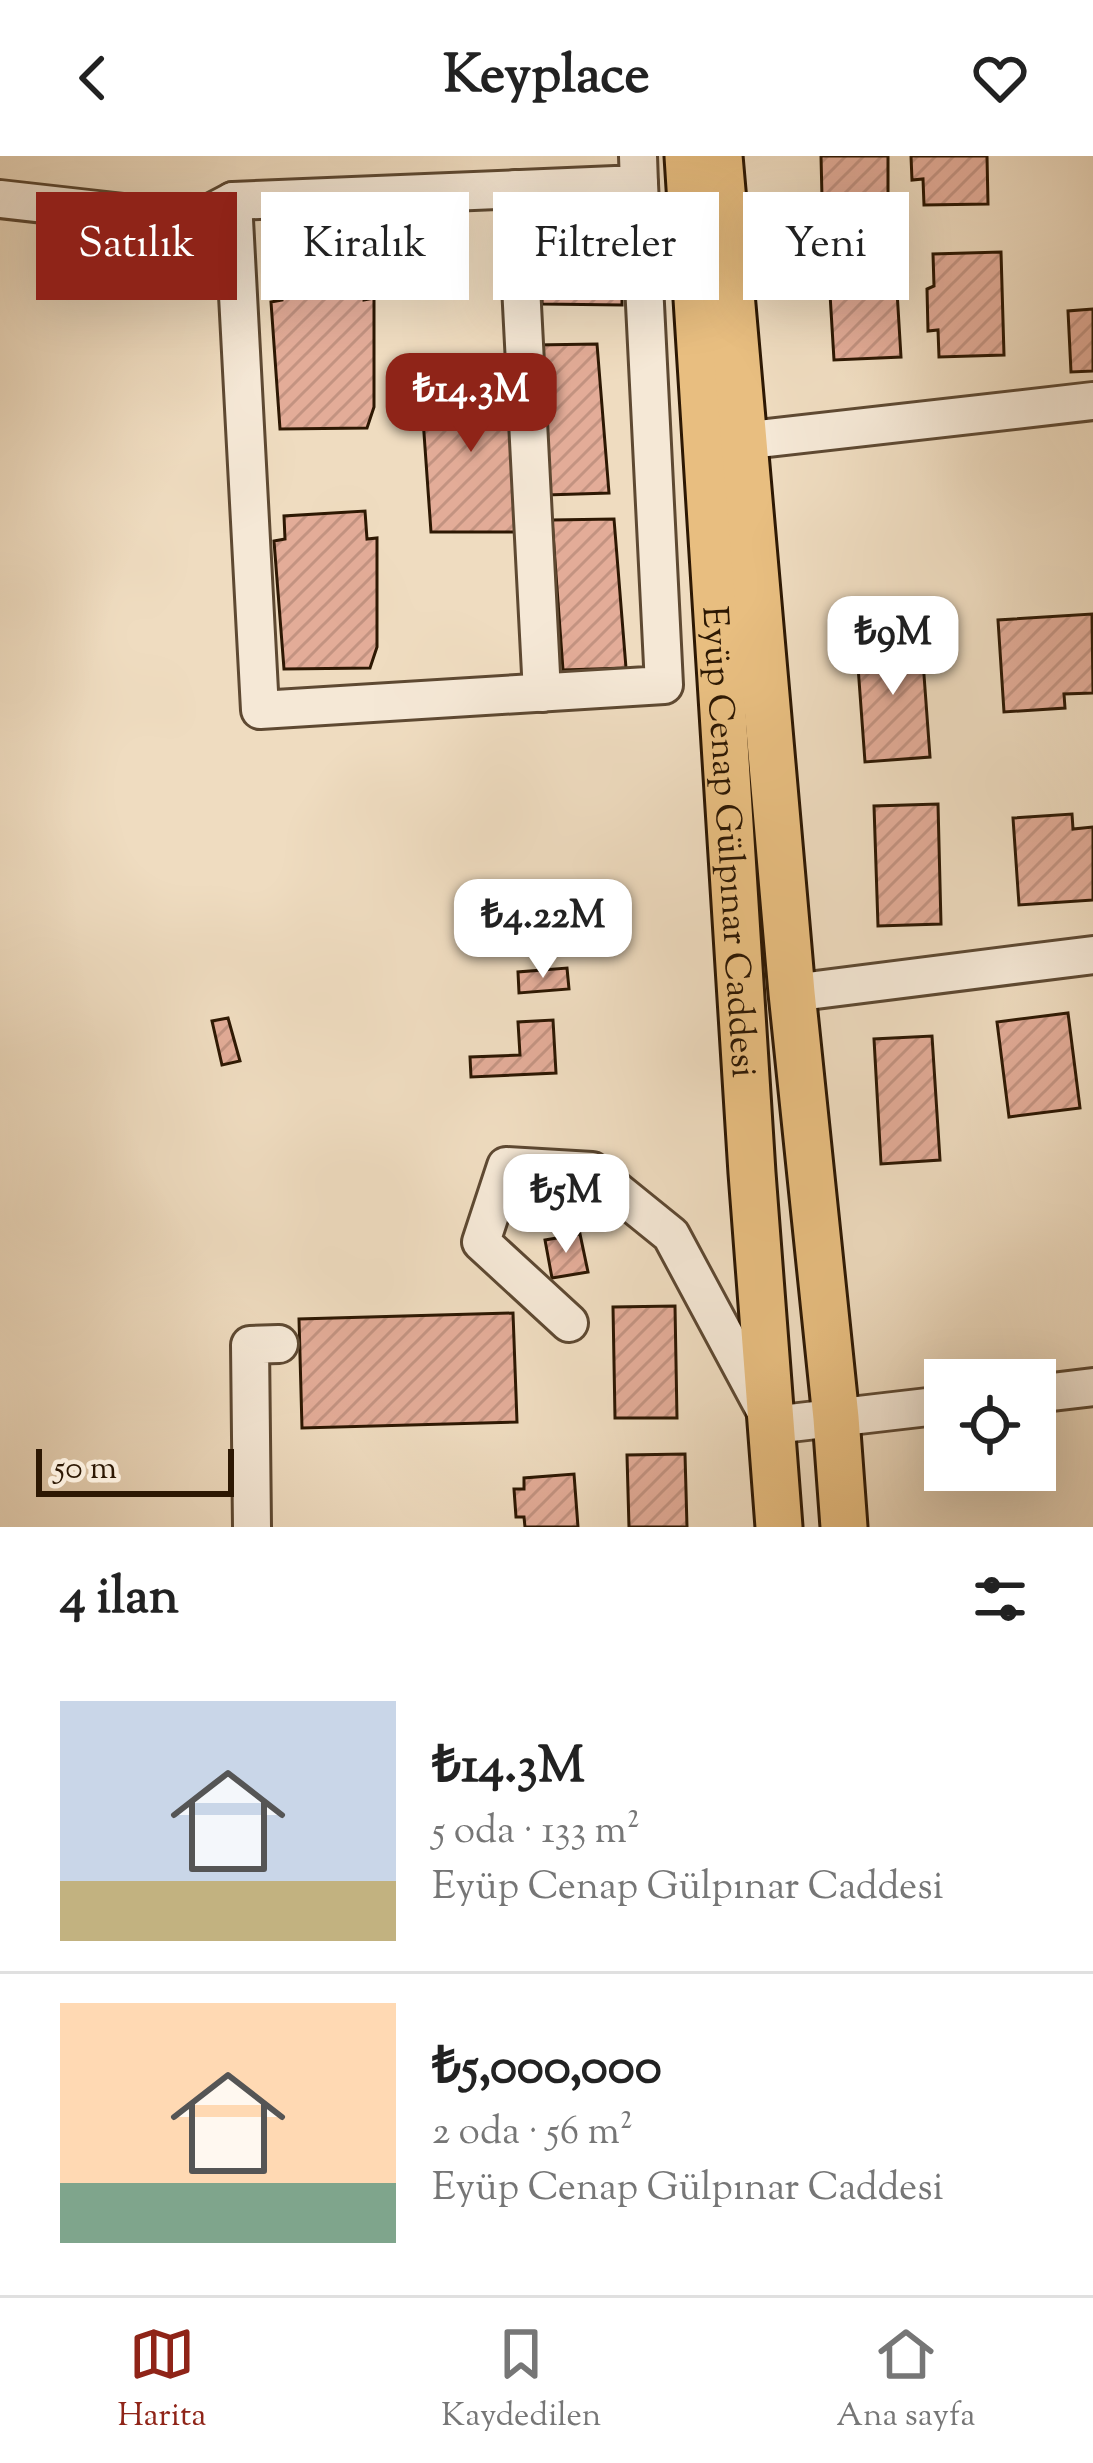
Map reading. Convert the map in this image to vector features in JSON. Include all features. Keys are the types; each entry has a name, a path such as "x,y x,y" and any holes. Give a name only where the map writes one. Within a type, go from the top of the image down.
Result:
{"main road":[{"name":"Eyüp Cenap Gülpınar Caddesi","path":"688,156 779,1527"},
{"path":"719,156 844,1527"}],"street":[{"path":"237,201 515,189 639,170 664,685 260,710 237,276"},
{"path":"515,189 542,692"},
{"path":"0,199 36,203"},
{"path":"742,441 1093,401"},
{"path":"792,994 1093,955"},
{"path":"569,1323 482,1242 506,1166 592,1171 671,1235 773,1425 924,1408"},
{"path":"252,1527 250,1345 279,1344"},
{"path":"1056,1391 1093,1387"}],"building":[{"path":"821,156 888,156 888,192 822,192"},
{"path":"911,156 987,156 988,204 924,205 923,179 912,180"},
{"path":"1001,252 1004,355 939,357 938,330 928,331 927,289 934,286 933,254"},
{"path":"374,300 374,407 367,428 280,429 271,302"},
{"path":"542,300 622,300 622,305 542,304"},
{"path":"830,300 898,300 901,357 834,360"},
{"path":"1093,309 1093,371 1071,372 1068,311"},
{"path":"597,344 609,493 546,495 535,345"},
{"path":"512,375 517,532 431,532 422,405 433,403 431,381"},
{"path":"365,511 367,539 377,538 377,647 370,668 284,669 274,541 285,539 284,516"},
{"path":"614,519 626,668 563,670 552,520"},
{"path":"1092,614 1093,693 1064,694 1065,708 1004,712 998,620"},
{"path":"921,634 930,757 865,762 856,639"},
{"path":"938,804 941,924 878,926 874,806"},
{"path":"1072,814 1073,829 1093,827 1093,900 1019,905 1013,818"},
{"path":"567,968 569,989 519,993 518,972"},
{"path":"1068,1013 1080,1108 1009,1117 997,1022"},
{"path":"228,1018 240,1061 222,1065 212,1021"},
{"path":"553,1020 556,1073 471,1077 470,1057 520,1055 518,1022"},
{"path":"932,1036 940,1160 881,1164 874,1039"},
{"path":"580,1234 588,1272 552,1278 545,1240"},
{"path":"675,1306 677,1418 615,1418 613,1307"},
{"path":"513,1313 517,1422 302,1428 299,1319"},
{"path":"685,1454 687,1527 629,1527 627,1455"},
{"path":"574,1474 578,1527 525,1527 524,1517 516,1517 514,1489 524,1489 524,1478"}]}
